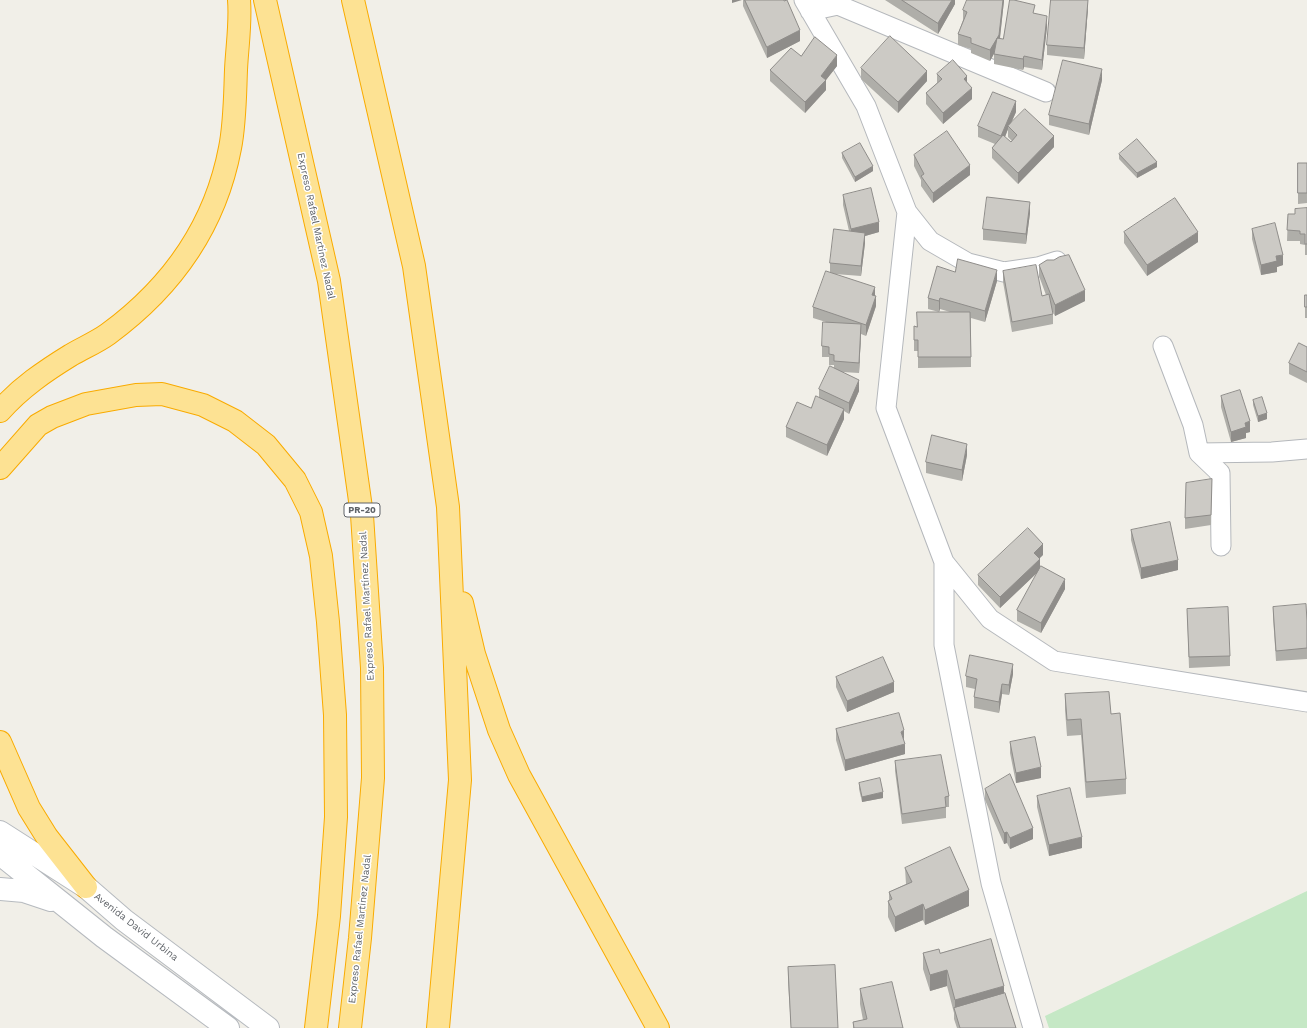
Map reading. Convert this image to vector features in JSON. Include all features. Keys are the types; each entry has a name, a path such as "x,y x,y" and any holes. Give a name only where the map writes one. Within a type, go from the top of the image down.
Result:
{"highway":[{"path":"0,411 23,388 43,373 107,335 136,312 159,289 197,240 222,177 230,148 236,89 239,0"},
{"name":"Expreso Rafael Martínez Nadal","path":"265,0 330,281 362,515 372,668 373,778 360,938 350,1028"},
{"path":"353,0 414,266 448,507 460,780 438,1028"},
{"path":"0,468 38,425 52,417 86,404 136,395 162,394 203,405 235,421 266,445 295,480 311,512 321,556 335,715 336,817 329,916 316,1028"},
{"path":"450,553 474,654 502,737 520,775 658,1028"},
{"path":"0,742 29,808 47,837 86,887"}],"street":[{"path":"1046,92 838,5 807,6 866,106 907,212 930,241 968,263 1004,272 1038,267 1056,261"},
{"path":"907,212 886,408 944,562 990,619 1054,661 1307,702"},
{"path":"1163,346 1193,424 1199,453 1220,473 1221,546"},
{"path":"1199,453 1272,452 1307,449"},
{"path":"944,562 944,646 991,883 1033,1028"},
{"name":"Avenida David Urbina","path":"0,832 86,887 124,920 268,1028"},
{"path":"0,854 42,886 71,912 228,1028"},
{"path":"0,889 24,891 49,899 71,912"}],"green space":[{"path":"1307,891 1307,1028 1049,1028 1045,1016"}],"building":[{"path":"745,0 787,0 800,30 767,47"},
{"path":"902,0 952,0 938,23"},
{"path":"967,0 1003,0 999,35 990,50 971,43 971,38 958,34 967,12 963,10"},
{"path":"1010,0 1035,5 1033,13 1047,16 1042,60 1024,56 1023,59 994,54 997,38 1003,39"},
{"path":"1051,0 1088,0 1084,48 1047,45"},
{"path":"890,36 927,71 898,102 861,68"},
{"path":"815,37 837,55 821,76 826,80 805,102 770,70 791,48 801,56"},
{"path":"953,60 967,76 964,79 972,88 943,113 926,93 942,79 937,74"},
{"path":"1063,60 1102,69 1089,124 1049,115"},
{"path":"993,92 1016,101 1001,136 978,126"},
{"path":"1025,109 1054,136 1018,173 992,148 1003,135 1011,142 1017,135 1008,126"},
{"path":"947,131 970,165 933,193 921,176 924,174 914,155"},
{"path":"1137,139 1157,162 1137,173 1119,154"},
{"path":"860,143 873,166 855,177 842,153"},
{"path":"1298,163 1307,163 1307,193 1298,193"},
{"path":"871,188 879,222 851,229 843,195"},
{"path":"987,197 1030,202 1026,234 983,229"},
{"path":"1175,198 1198,232 1147,265 1124,232"},
{"path":"1307,208 1307,244 1305,244 1305,234 1300,234 1300,231 1287,230 1288,214 1295,214 1295,209"},
{"path":"1275,223 1283,255 1276,256 1277,261 1261,265 1252,229"},
{"path":"834,229 865,233 861,266 830,263"},
{"path":"1069,255 1085,290 1055,305 1039,265 1047,260 1054,260 1059,257"},
{"path":"958,259 997,270 985,311 940,298 939,301 928,298 937,266 955,272"},
{"path":"1036,265 1042,296 1049,294 1053,314 1012,322 1003,271"},
{"path":"826,271 875,287 872,295 876,296 866,325 813,307"},
{"path":"1305,295 1307,295 1307,307 1305,307"},
{"path":"917,312 970,312 971,357 918,357 918,340 914,340 914,326 917,327"},
{"path":"823,322 861,324 859,363 834,361 834,355 829,354 829,347 822,346"},
{"path":"1299,343 1307,347 1307,372 1289,363"},
{"path":"830,366 859,380 849,403 819,389"},
{"path":"1240,390 1250,421 1245,423 1246,427 1231,432 1221,396"},
{"path":"816,396 844,409 827,445 786,427 797,402 811,408"},
{"path":"1262,397 1267,413 1258,416 1253,400"},
{"path":"932,435 967,444 962,470 926,462"},
{"path":"1212,479 1211,515 1185,518 1186,483"},
{"path":"1170,522 1178,560 1141,568 1131,530"},
{"path":"1028,528 1043,544 1034,553 1040,559 1000,597 978,575"},
{"path":"1041,566 1065,579 1041,623 1017,610"},
{"path":"1306,604 1307,648 1276,651 1273,607"},
{"path":"1228,607 1230,656 1189,657 1187,609"},
{"path":"970,655 1013,664 1009,685 1002,684 999,702 974,697 977,679 966,676"},
{"path":"883,657 894,682 847,701 836,677"},
{"path":"1109,692 1111,714 1120,713 1126,779 1086,782 1081,719 1067,720 1065,694"},
{"path":"899,713 904,730 901,732 905,744 845,760 836,729"},
{"path":"1035,737 1041,767 1016,773 1010,742"},
{"path":"941,755 949,796 945,797 946,807 902,814 895,761"},
{"path":"1010,774 1033,828 1010,838 1007,832 1004,833 985,789"},
{"path":"880,778 883,792 862,797 859,783"},
{"path":"1070,788 1082,837 1049,845 1037,796"},
{"path":"950,847 969,890 925,910 923,904 895,917 888,901 892,899 889,892 912,882 905,868"},
{"path":"991,939 1004,986 955,1000 947,970 930,975 923,953 939,949 940,953"},
{"path":"835,965 838,1028 791,1028 788,967"},
{"path":"892,982 903,1028 854,1028 853,1022 867,1019 860,989"},
{"path":"1005,993 1016,1028 960,1028 954,1008"}]}
